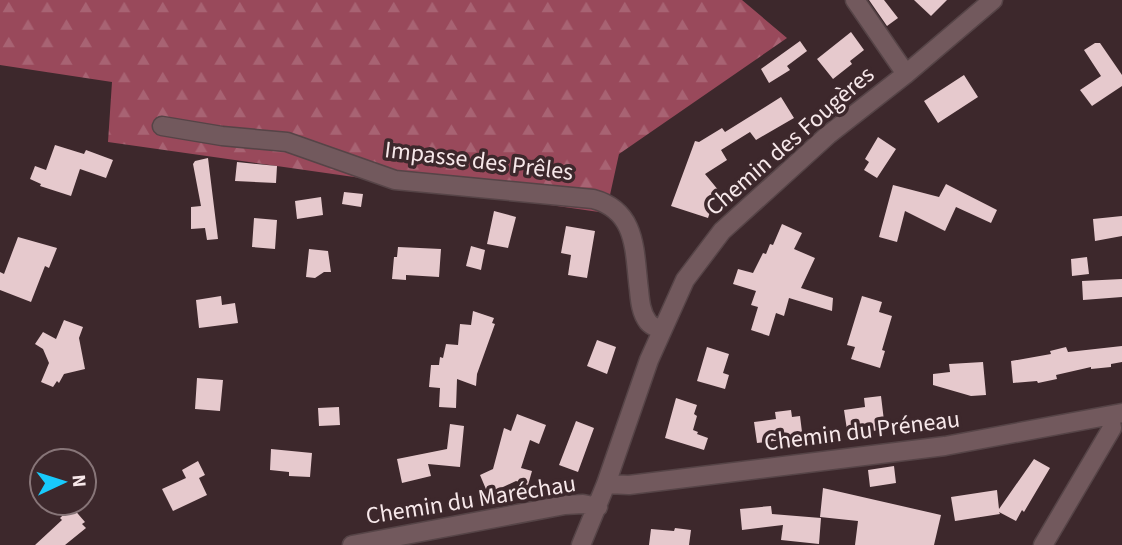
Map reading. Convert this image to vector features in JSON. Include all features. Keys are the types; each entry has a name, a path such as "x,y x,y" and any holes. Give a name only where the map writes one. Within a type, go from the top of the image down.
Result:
{"street":[{"path":"855,0 906,74"},
{"name":"Chemin des Fougères","path":"582,545 598,507 649,360 685,280 722,231 828,135 906,74 993,0"},
{"name":"Impasse des Prêles","path":"162,126 222,136 287,142 395,180 604,202 617,209 626,221 632,237 641,309 649,323 662,330"},
{"path":"1043,545 1112,428 1116,414"},
{"name":"Chemin du Préneau","path":"606,484 629,485 945,446 1116,414"},
{"name":"Chemin du Maréchau","path":"352,545 565,505 598,507"}],"green space":[{"path":"0,0 742,0 787,38 619,154 606,213 108,142 112,82 0,65"}],"building":[{"path":"869,0 884,0 898,18 887,26"},
{"path":"914,0 947,0 931,16"},
{"path":"851,32 864,50 833,79 817,59"},
{"path":"800,41 807,51 787,66 790,70 769,83 761,69"},
{"path":"1100,43 1122,75 1122,86 1092,106 1080,90 1101,76 1084,50"},
{"path":"964,75 978,97 938,123 924,101"},
{"path":"781,97 794,118 756,140 750,132 721,150 727,160 705,174 719,191 708,218 671,206 695,141 699,142 722,128 725,132"},
{"path":"878,137 896,149 877,178 864,170 869,162 865,159"},
{"path":"55,145 84,154 86,150 113,160 106,178 80,169 71,196 40,186 41,184 30,179 35,166 46,170"},
{"path":"208,158 218,239 207,240 205,228 191,229 191,207 201,206 193,164"},
{"path":"237,162 277,166 276,183 235,181"},
{"path":"946,184 997,210 991,223 956,207 945,231 905,211 897,242 879,237 893,185 939,197"},
{"path":"344,192 363,194 361,207 342,204"},
{"path":"321,197 323,215 297,219 295,201"},
{"path":"494,211 516,217 508,248 487,244"},
{"path":"1122,216 1122,236 1095,241 1093,219"},
{"path":"254,218 277,220 275,249 252,247"},
{"path":"782,224 802,233 794,249 815,258 801,288 833,298 832,311 789,298 784,316 776,313 769,336 751,330 758,307 751,305 756,291 733,284 738,269 753,273 763,253 766,254 770,244 773,245"},
{"path":"566,226 595,231 587,278 568,275 571,255 561,253"},
{"path":"18,237 57,248 49,268 45,266 31,302 0,290 0,272 4,274"},
{"path":"471,246 485,250 481,270 466,266"},
{"path":"398,247 441,249 439,277 406,275 406,280 392,279"},
{"path":"309,249 328,251 331,272 324,272 315,278 306,277"},
{"path":"1087,257 1089,274 1072,276 1071,259"},
{"path":"1122,279 1122,297 1083,300 1082,281"},
{"path":"221,296 222,305 235,303 238,323 199,328 196,300"},
{"path":"862,296 882,302 879,312 892,316 880,368 851,359 855,347 847,345"},
{"path":"473,311 494,318 492,323 495,324 477,374 476,386 457,379 456,408 439,407 440,388 429,387 431,365 439,365 446,344 458,345 460,324 471,325"},
{"path":"64,320 83,327 79,338 85,369 64,374 53,387 41,382 49,363 43,349 35,344 43,332 56,339"},
{"path":"597,340 616,347 607,374 587,366"},
{"path":"1122,346 1122,362 1111,364 1111,367 1091,367 1056,375 1057,379 1038,383 1013,383 1011,361 1051,354 1050,351 1066,347 1068,352"},
{"path":"707,347 729,354 723,373 729,375 725,389 697,381"},
{"path":"983,362 986,395 971,396 933,385 933,374 950,372 949,364"},
{"path":"197,378 223,380 220,411 195,409"},
{"path":"881,396 885,429 867,432 867,427 847,430 844,410 865,407 864,398"},
{"path":"676,398 697,405 693,430 708,438 704,450 665,438"},
{"path":"339,407 340,425 319,426 318,408"},
{"path":"791,410 792,417 800,416 803,440 757,443 754,422 776,419 775,412"},
{"path":"517,414 546,425 539,444 530,440 521,468 532,471 528,485 516,481 488,494 480,475 493,469 504,428 511,431"},
{"path":"576,421 594,428 578,472 559,465"},
{"path":"450,424 464,426 460,467 428,464 431,476 402,483 397,459 447,449"},
{"path":"271,449 312,453 310,477 289,476 289,472 270,470"},
{"path":"1034,459 1050,468 1016,521 999,512 1000,514 955,521 951,497 997,490 999,509"},
{"path":"198,461 205,475 199,478 207,495 173,511 162,489 186,478 182,470"},
{"path":"894,466 896,483 870,487 868,470"},
{"path":"823,488 941,515 934,545 855,545 858,521 820,517"},
{"path":"771,506 772,514 821,518 819,544 781,540 783,525 742,530 740,509"},
{"path":"81,517 86,528 65,545 35,545 62,520 60,518"},
{"path":"675,528 691,530 689,545 649,545 651,529 674,531"}]}
